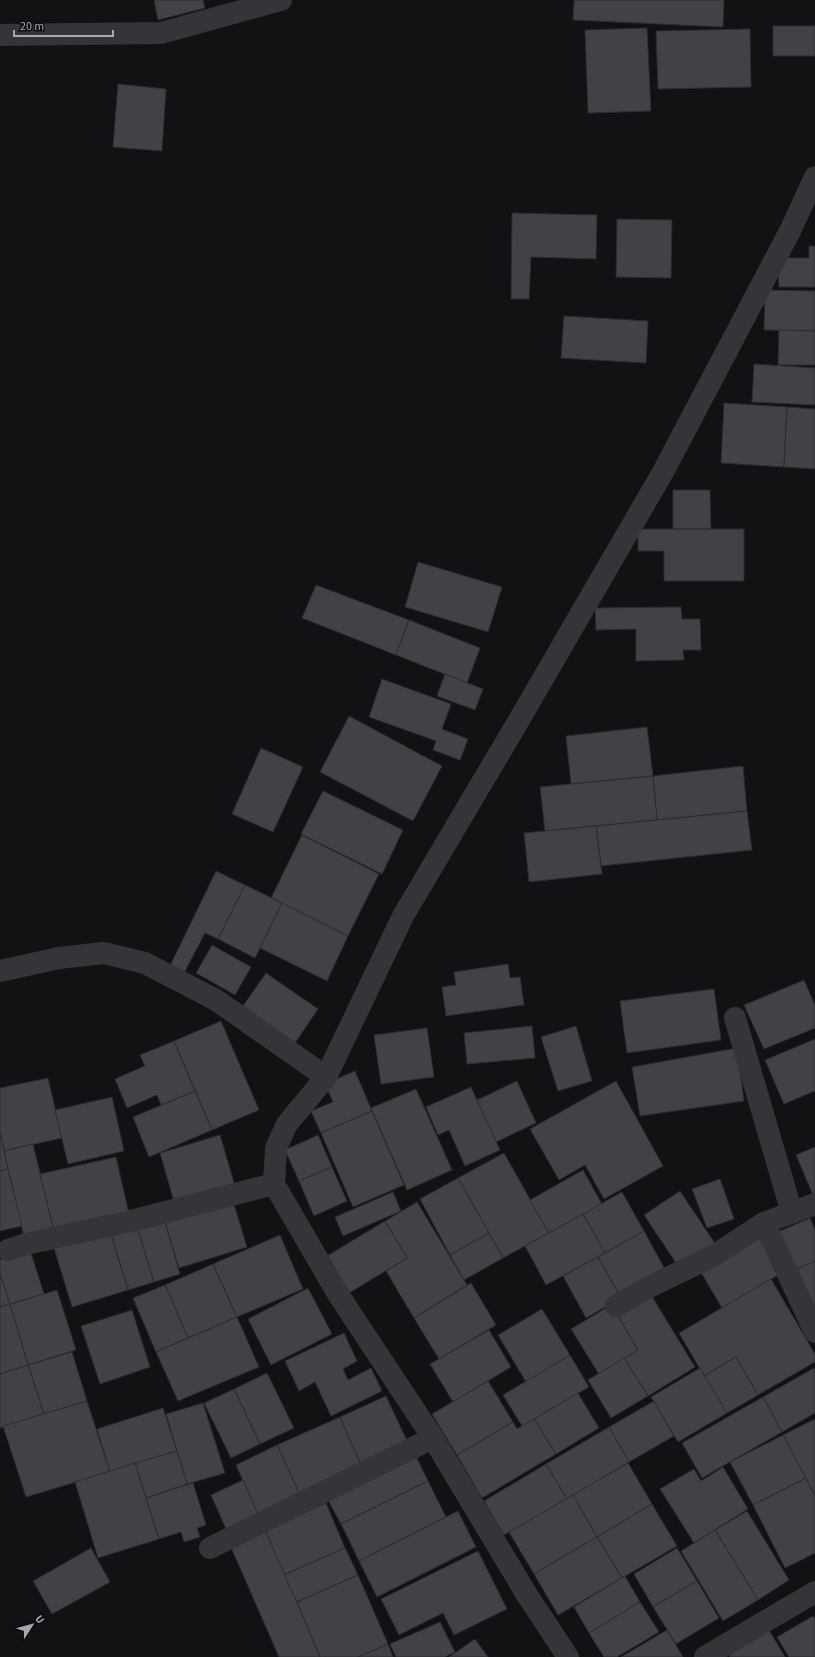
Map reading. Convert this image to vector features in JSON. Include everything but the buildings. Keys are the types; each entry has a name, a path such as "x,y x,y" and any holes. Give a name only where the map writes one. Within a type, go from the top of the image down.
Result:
{"street":[{"path":"0,35 162,32 281,0"},
{"path":"568,1657 527,1595 433,1438 338,1294 274,1184 276,1148 287,1124 326,1077 403,916 663,472 790,231 815,177"},
{"path":"0,971 59,958 104,953 145,963 216,1000 326,1077"},
{"path":"735,1018 792,1213"},
{"path":"8,1250 26,1244 131,1221 274,1184"},
{"path":"616,1306 651,1286 713,1256 764,1223 815,1204"},
{"path":"764,1223 815,1332"},
{"path":"210,1548 433,1438"},
{"path":"705,1657 815,1592"}]}
